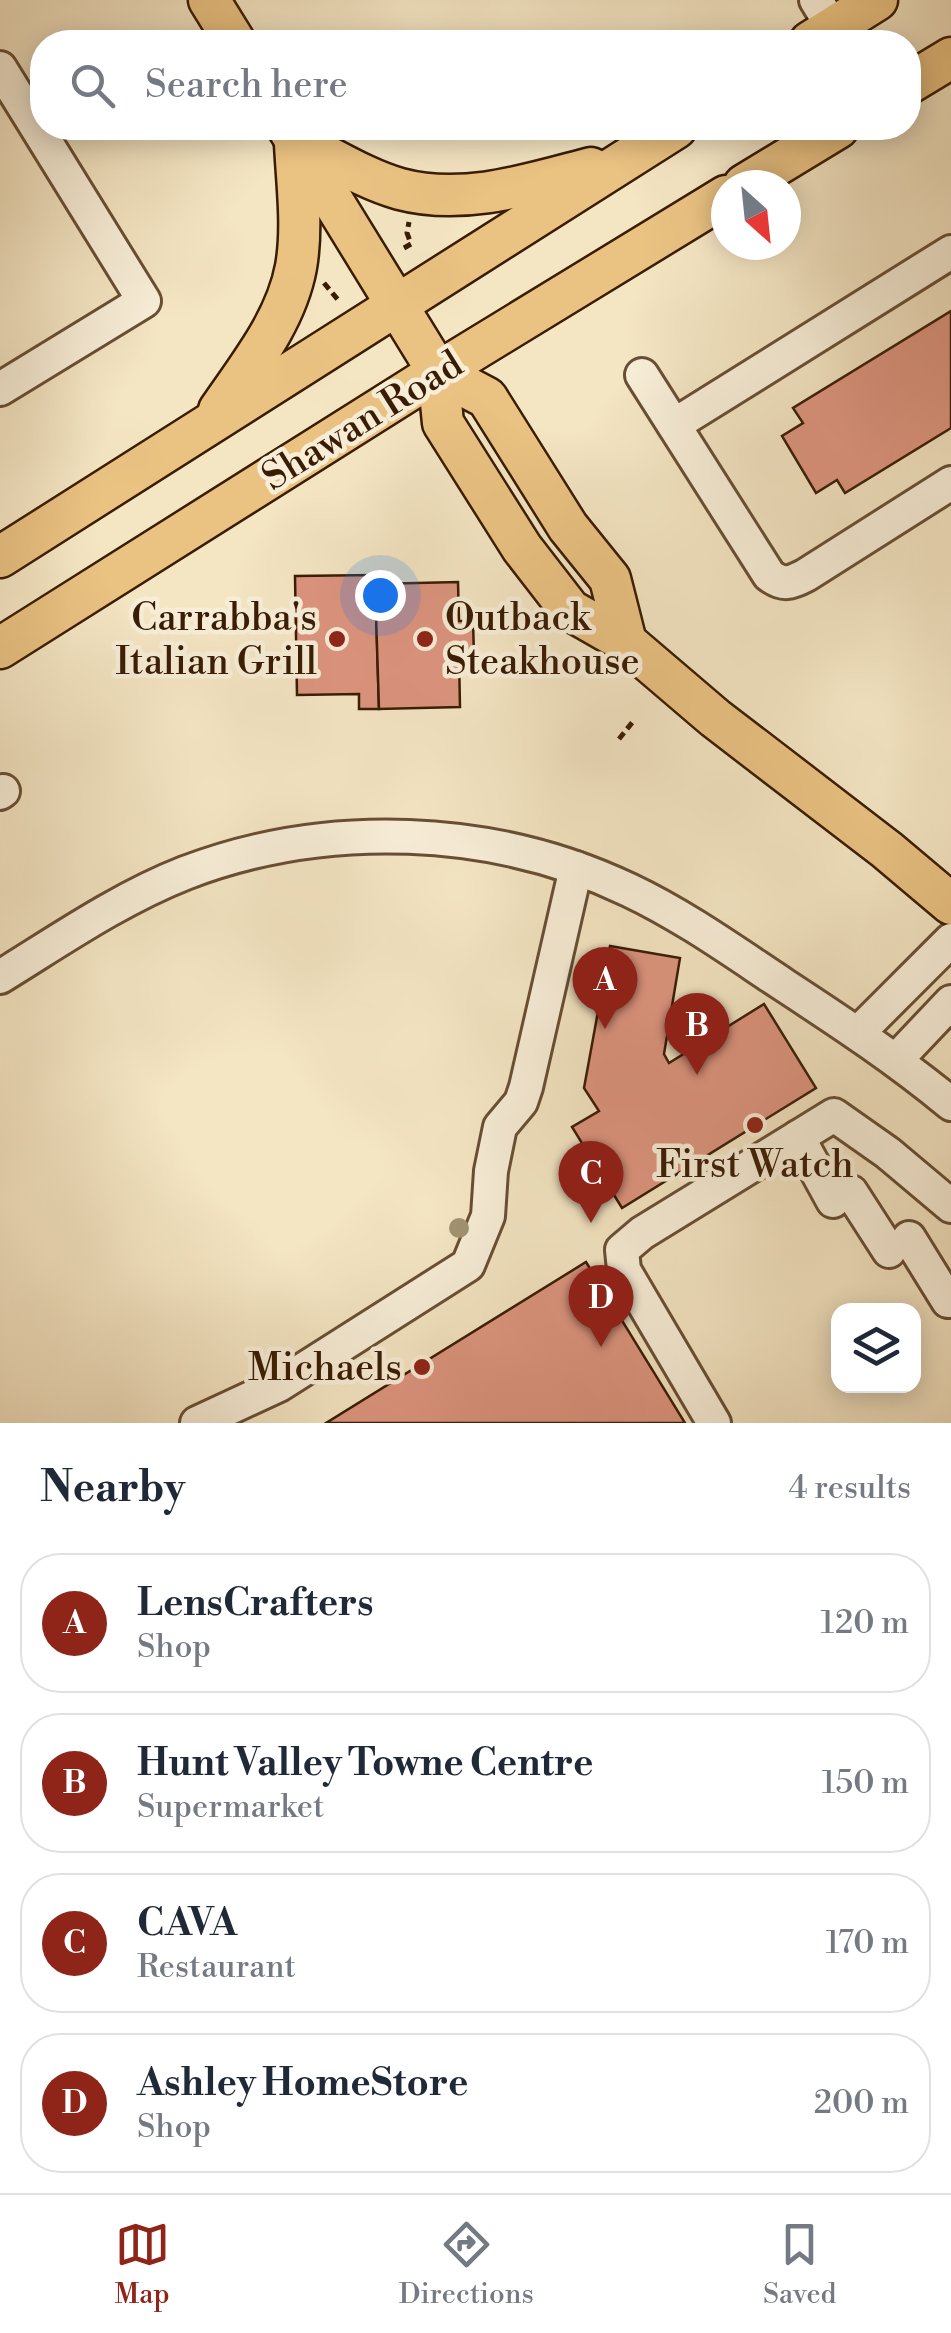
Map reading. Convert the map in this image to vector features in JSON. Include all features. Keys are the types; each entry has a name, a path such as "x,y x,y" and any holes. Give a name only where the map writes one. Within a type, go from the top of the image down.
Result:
{"main road":[{"path":"209,0 228,30"},
{"path":"820,23 877,0"},
{"path":"921,76 951,58"},
{"path":"210,423 270,335 290,292 298,244 292,140"},
{"path":"296,140 438,372 487,398 568,527 610,579 626,642 715,718 951,904"},
{"path":"303,140 380,182 429,193 514,188 628,158"},
{"name":"Shawan Road","path":"0,557 657,140"},
{"path":"769,170 818,140"},
{"name":"Shawan Road","path":"0,648 711,205"}],"lane":[{"path":"0,68 30,117"},
{"path":"0,388 144,301 44,140"},
{"path":"674,426 951,252"},
{"path":"642,375 769,574 786,584 951,483"},
{"path":"0,977 115,906 222,860 336,838 430,838 524,853 576,868 668,910 897,1059 951,1104"},
{"path":"196,1423 279,1385 468,1266 488,1216 491,1171 500,1127 521,1102 526,1086 576,868"},
{"path":"858,1033 951,940"},
{"path":"897,1059 951,1002"},
{"path":"714,1423 624,1270 622,1250 642,1233 834,1115 888,1153 951,1206"},
{"path":"798,1138 842,1196 899,1244 948,1300"}],"path":[{"path":"404,248 412,244 407,233 411,214"},
{"path":"620,739 635,719"}],"building":[{"path":"951,311 951,428 845,493 837,480 816,493 782,436 803,423 793,408"},
{"name":"Carrabba's Italian Grill","path":"375,575 379,709 359,709 359,694 297,695 295,576"},
{"name":"Outback Steakhouse","path":"458,582 459,621 473,621 474,657 459,657 460,707 379,709 375,584"},
{"path":"610,946 680,958 664,1054 669,1063 764,1004 816,1088 622,1208 572,1127 599,1111 584,1088"},
{"path":"586,1262 685,1423 326,1423"}],"place":[{"name":"Carrabba's Italian Grill","path":"337,639"},
{"name":"Outback Steakhouse","path":"425,639"},
{"name":"LensCrafters","path":"605,1029"},
{"name":"Hunt Valley Towne Centre","path":"697,1075"},
{"name":"First Watch","path":"755,1125"},
{"name":"CAVA","path":"591,1223"},
{"name":"Ashley HomeStore","path":"601,1347"},
{"name":"Michaels","path":"422,1367"}]}
